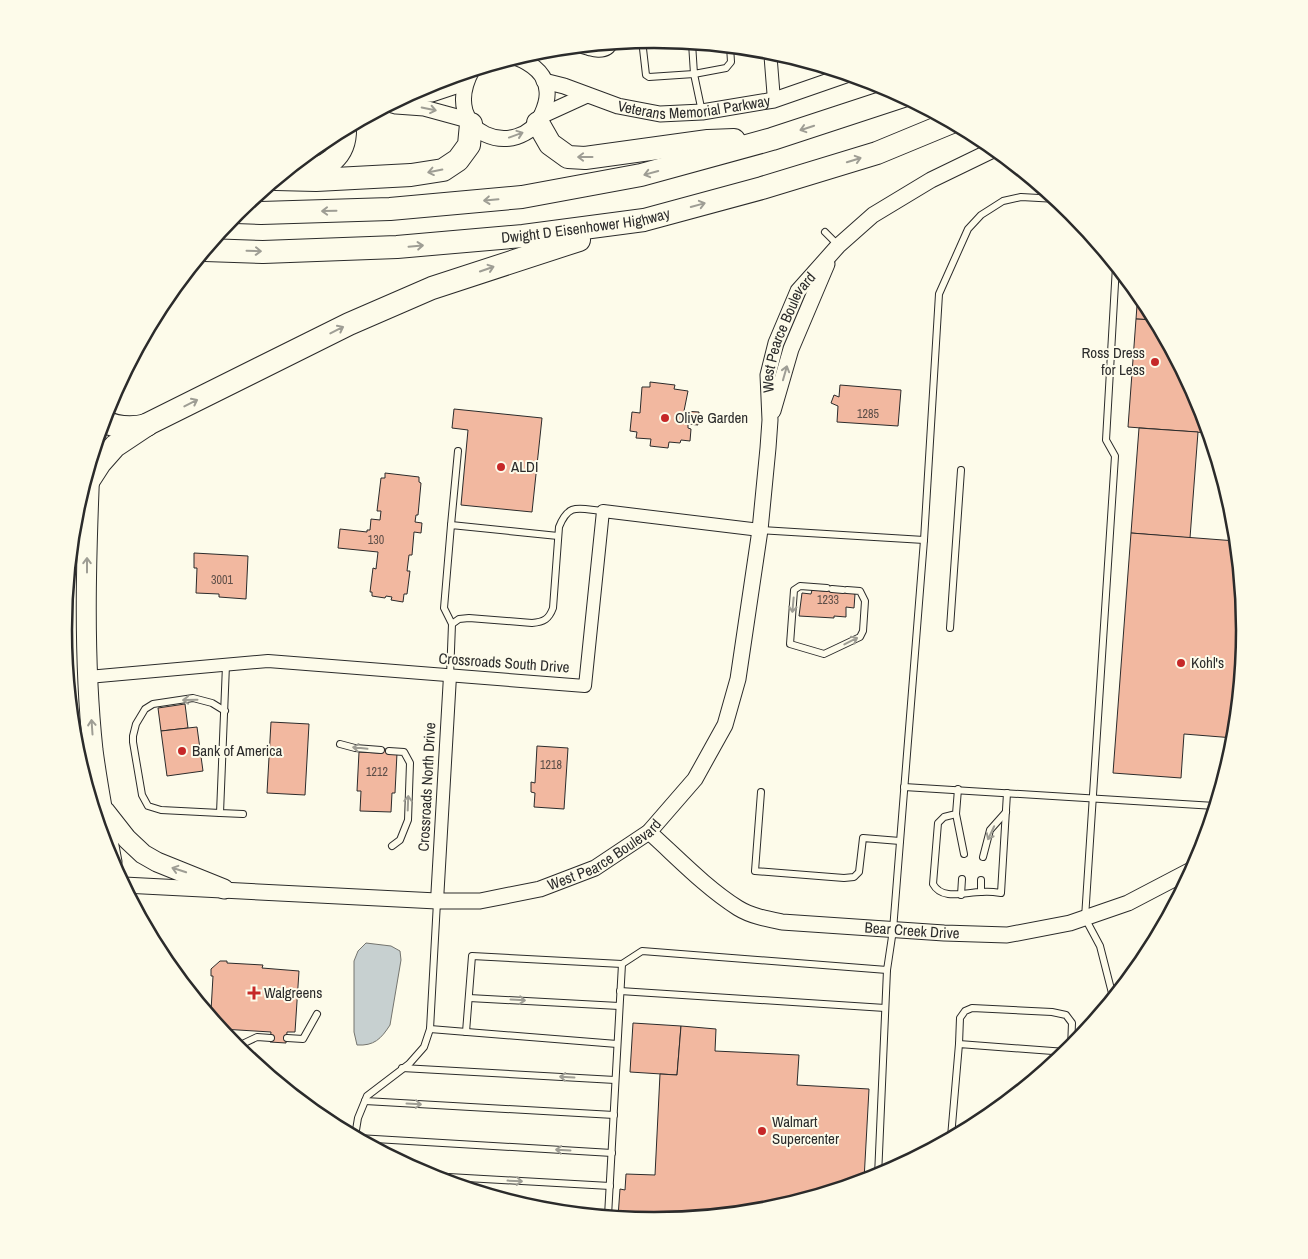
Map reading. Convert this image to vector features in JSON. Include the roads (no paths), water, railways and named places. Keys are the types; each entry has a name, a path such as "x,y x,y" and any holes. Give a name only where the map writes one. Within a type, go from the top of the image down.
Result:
{"highway":[{"path":"248,212 390,210 522,197 641,175 772,139 893,99"},
{"path":"540,120 550,144 568,156 585,158 708,141 772,139"},
{"path":"286,179 316,180 402,175 443,170 458,160 469,145 469,122"},
{"name":"Dwight D Eisenhower Highway","path":"212,250 263,252 397,247 524,236 644,220 762,188 877,153 945,125"},
{"path":"292,174 309,172 327,164 335,158 343,147 343,138"},
{"path":"96,467 115,446 148,424 349,324 432,288 644,220"},
{"path":"109,425 123,428 139,427 148,424"}],"main road":[{"path":"88,494 88,677 93,750 105,821"},
{"path":"102,807 127,839 143,854 157,862 224,889"}],"street":[{"path":"771,60 774,100"},
{"path":"527,62 538,71 544,81 547,97 540,120"},
{"path":"468,78 463,94 469,122"},
{"name":"Veterans Memorial Parkway","path":"544,81 564,86 618,106 660,114 702,112 774,100 840,78"},
{"path":"426,94 432,94 461,80"},
{"path":"401,106 424,108 469,122 492,137 505,139 519,136 540,120 587,95"},
{"name":"West Pearce Boulevard","path":"131,885 437,901 480,901 540,889 595,868 650,832 695,779 725,725 738,679 760,530 770,420 792,349 834,251 873,214 931,180 987,153"},
{"path":"602,511 760,530"},
{"name":"Crossroads South Drive","path":"88,677 268,661 585,686 602,511"},
{"name":"Crossroads North Drive","path":"437,901 450,676"},
{"name":"Bear Creek Drive","path":"650,832 702,881 739,908 782,922 894,930 1007,935 1070,923 1085,918 1128,902 1182,875"}],"lane":[{"path":"643,48 646,75 649,77 694,74 726,68 731,62 730,52"},
{"path":"589,52 598,54 609,52 612,49"},
{"path":"692,49 694,74 702,112"},
{"path":"878,1166 887,970 894,930 924,540 939,294 968,229 981,215 1003,201 1020,197 1046,199"},
{"path":"825,232 834,251"},
{"path":"1111,990 1100,946 1085,918 1115,456 1106,440 1116,274"},
{"path":"450,676 452,624 444,608 458,451"},
{"path":"950,628 961,470"},
{"path":"452,624 459,619 469,618 532,623 548,619 553,608 559,527 564,516 573,509 602,511"},
{"path":"451,525 558,536"},
{"path":"760,530 924,540"},
{"path":"800,586 845,590 860,591 866,601 863,630 860,637 824,654 790,644 794,590 800,586"},
{"path":"220,813 226,665"},
{"path":"225,711 212,703 192,698 152,704 145,710 136,724 133,736 142,795 148,806 154,809 243,814"},
{"path":"340,744 355,748 380,750"},
{"path":"389,750 404,752 410,763 408,820 400,840 392,846"},
{"path":"904,786 1208,806"},
{"path":"958,789 956,814 964,854"},
{"path":"761,792 755,871 844,878 854,877 860,872 863,838 900,841"},
{"path":"956,814 944,817 938,823 933,884 936,890 942,893 961,895 980,892 1001,892 1007,793"},
{"path":"983,857 990,830 1006,812"},
{"path":"961,895 962,879"},
{"path":"980,892 981,880"},
{"path":"357,1130 358,1118 367,1096 402,1068 424,1047 430,1030 437,901"},
{"path":"466,1032 472,956 622,964 642,951 887,970"},
{"path":"608,1209 622,964"},
{"path":"620,991 885,1008"},
{"path":"469,998 620,1006"},
{"path":"952,1130 960,1018 965,1011 972,1008 1052,1012 1066,1015 1072,1023 1072,1035"},
{"path":"287,1038 303,1039 317,1014"},
{"path":"430,1030 618,1044"},
{"path":"244,1043 257,1037 271,1038"},
{"path":"958,1044 1055,1051"},
{"path":"402,1068 616,1080"},
{"path":"365,1101 614,1116"},
{"path":"371,1138 612,1153"},
{"path":"458,1178 610,1186"}],"place":[{"name":"Ross Dress for Less","path":"1155,362"},
{"name":"Olive Garden","path":"665,418"},
{"name":"ALDI","path":"501,467"},
{"name":"Kohl's","path":"1181,663"},
{"name":"Bank of America","path":"182,751"},
{"name":"Walgreens","path":"254,993"},
{"name":"Walmart Supercenter","path":"762,1131"}]}
